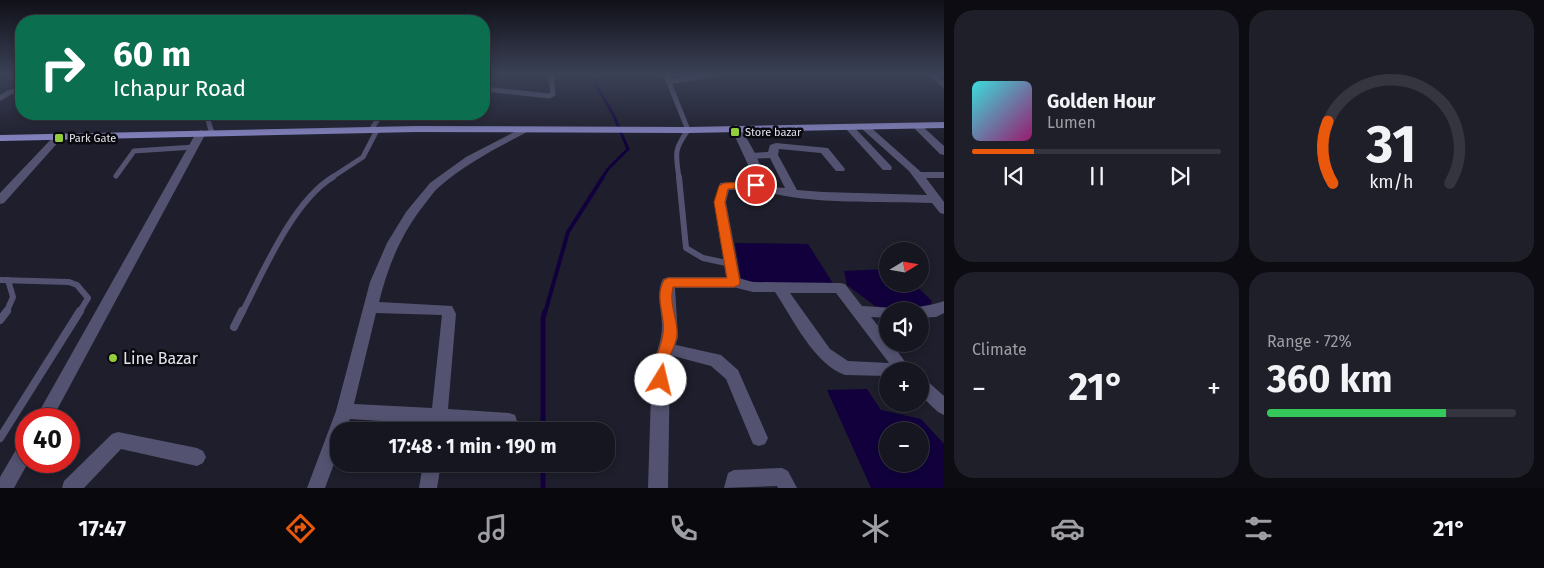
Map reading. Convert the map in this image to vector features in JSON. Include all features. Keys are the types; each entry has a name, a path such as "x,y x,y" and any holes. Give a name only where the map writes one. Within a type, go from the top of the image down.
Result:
{"main road":[{"path":"0,138 374,130 688,130 944,125"}],"street":[{"path":"917,126 944,152"},
{"path":"849,127 887,168"},
{"path":"865,127 888,145 918,175 937,196 944,210"},
{"path":"736,128 756,170 756,185"},
{"path":"316,487 344,411 377,282 391,246 410,215 434,184 470,159 524,130"},
{"path":"49,408 194,147 206,133"},
{"path":"0,200 58,137"},
{"path":"793,193 773,155 774,147 819,149 826,152 840,169"},
{"path":"750,156 773,155"},
{"path":"918,175 944,175"},
{"path":"734,282 720,202 724,186 756,185 769,190 823,196 937,196"},
{"path":"658,488 661,363 671,332 665,296 668,283 734,282 753,287 840,288 896,362"},
{"path":"779,287 826,354 834,362 845,368 879,370"},
{"path":"372,306 447,310 450,314 439,422"},
{"path":"929,312 936,312 944,307"},
{"path":"857,311 879,312"},
{"path":"667,349 716,360 732,375 758,438"},
{"path":"929,394 944,406"},
{"path":"344,411 424,422"},
{"path":"486,422 509,421"},
{"path":"71,488 118,440 197,457"},
{"path":"4,488 15,468"},
{"path":"428,488 431,472"},
{"path":"734,488 734,479 782,477 788,488"}],"lane":[{"path":"675,98 688,130 678,144 676,152 686,248 703,258 731,264"},
{"path":"206,120 206,133"},
{"path":"234,327 284,238 312,193 326,181 365,155 378,120"},
{"path":"116,176 134,151 194,147"},
{"path":"0,320 14,298 14,290 4,280"},
{"path":"0,438 88,298 77,285 69,282 4,280"}],"shaded area":[{"path":"735,243 808,244 834,285 753,283 741,278"},
{"path":"879,269 879,292 922,292 932,301 929,306 929,302 879,302 879,307 875,306 847,285 844,271"},
{"path":"867,389 879,407 879,412 890,412 921,419 924,422 879,422 879,472 929,472 929,428 944,444 944,488 871,488 827,390"}],"waterway":[{"path":"602,178 608,169 628,149 613,114 603,98"},
{"path":"545,313 568,232 603,177"},
{"path":"543,422 543,318 545,311"},
{"path":"543,472 543,488"}],"place":[{"name":"Store bazar","path":"735,132"},
{"name":"Park Gate","path":"59,138"},
{"name":"Line Bazar","path":"113,358"}],"route":[{"path":"661,380 661,363 671,332 665,296 668,283 734,282 720,202 724,186 756,185"}]}
